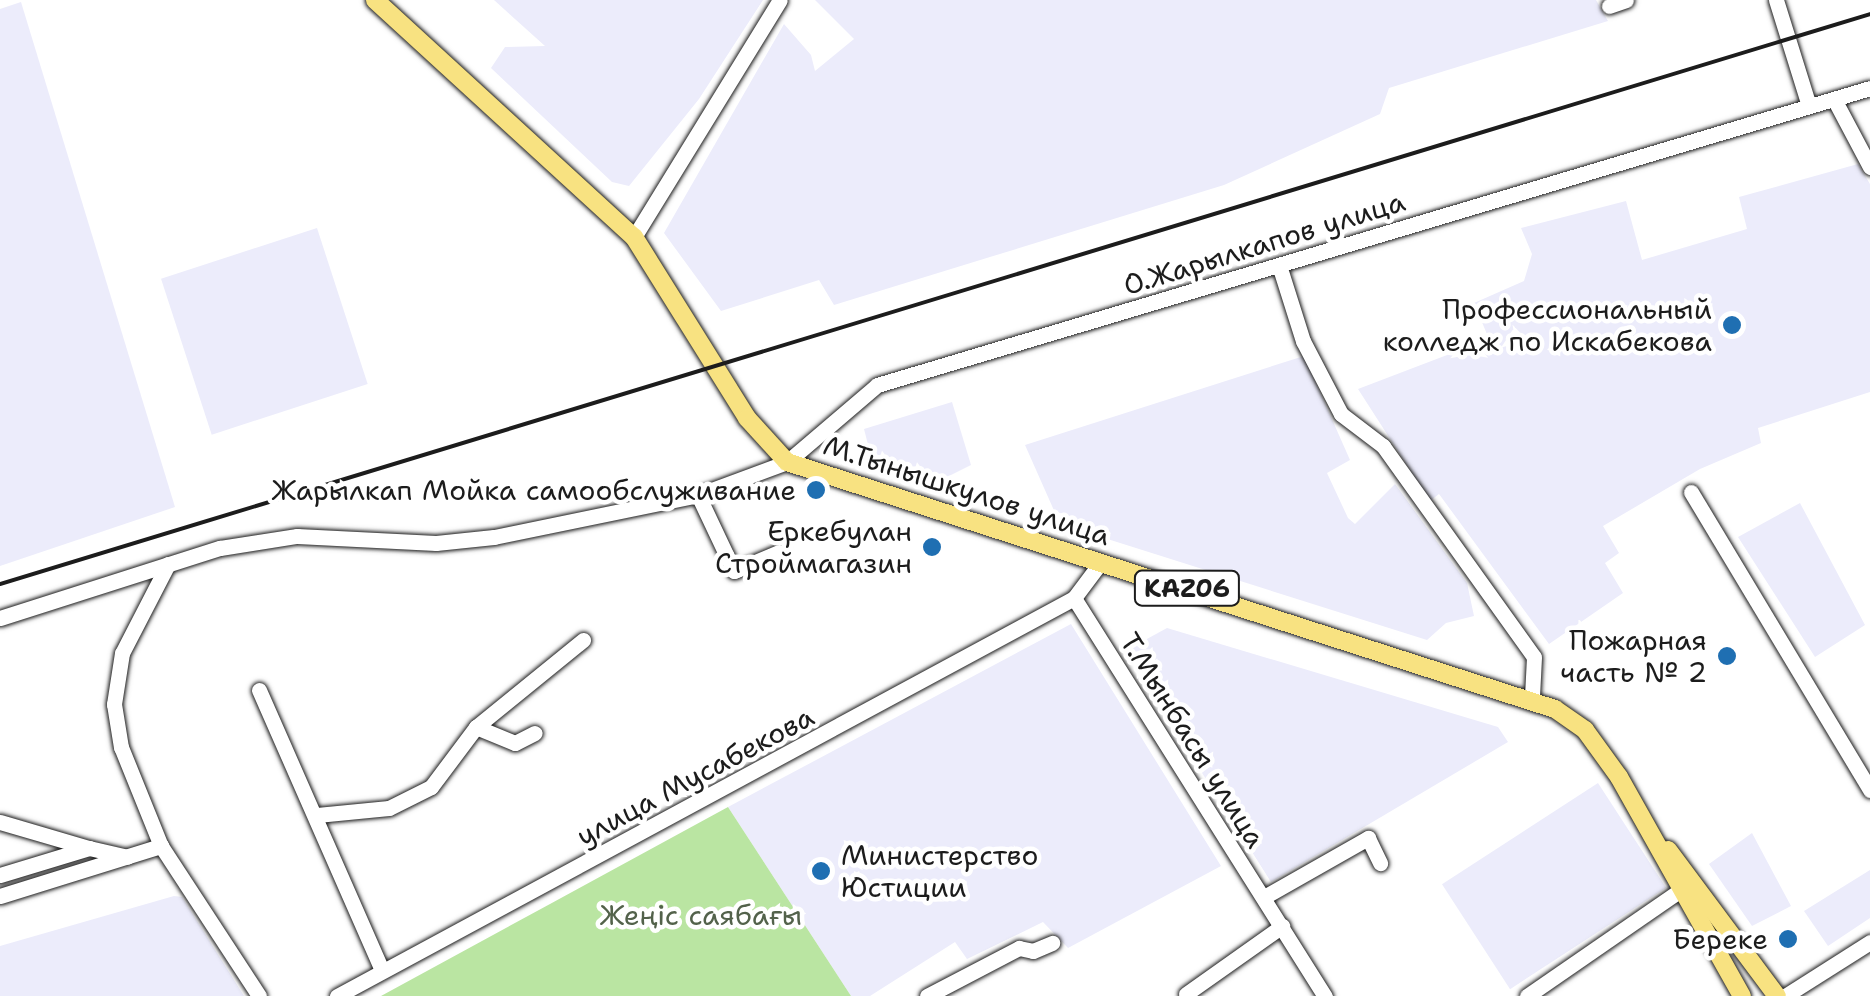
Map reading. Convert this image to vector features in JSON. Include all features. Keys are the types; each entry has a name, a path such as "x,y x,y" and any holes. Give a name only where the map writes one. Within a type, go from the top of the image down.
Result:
{"main road":[{"name":"М.Тынышкулов улица","path":"376,0 634,237 714,366 787,462 1532,697 1585,730 1648,826 1781,996"},
{"name":"М.Тынышкулов улица","path":"1648,826 1679,891 1742,996"}],"street":[{"path":"634,237 780,0"},
{"path":"1609,6 1626,0"},
{"path":"1776,0 1808,106"},
{"name":"О.Жарылкапов улица","path":"0,618 168,564 297,536 436,543 494,537 698,495 787,462 877,385 1870,88"},
{"path":"1834,99 1870,167"},
{"path":"1278,264 1303,341 1341,414 1383,446 1534,657 1532,697"},
{"path":"1691,492 1870,790"},
{"path":"698,495 734,571 779,552"},
{"path":"1074,598 1101,562"},
{"path":"168,564 122,653 114,704 121,746 160,846 194,892 258,996"},
{"name":"Т.Мынбасы улица","path":"1074,598 1325,996"},
{"name":"улица Мусабекова","path":"337,996 1074,598"},
{"path":"317,816 389,808 431,787 476,727 582,640"},
{"path":"258,690 382,970"},
{"path":"476,727 515,743 536,733"},
{"path":"0,822 127,857"},
{"path":"1264,897 1368,838 1380,864"},
{"path":"0,896 160,846"},
{"path":"0,875 89,848"},
{"path":"1527,996 1679,891"},
{"path":"1186,994 1282,926"},
{"path":"1781,996 1870,942"},
{"path":"926,996 1019,948 1033,951 1052,943"}],"shaded area":[{"path":"494,0 763,0 699,99 629,186 612,182 491,68 505,47 545,46"},
{"path":"815,0 1596,0 1608,21 1389,88 1380,114 1224,185 834,305 819,280 721,311 664,233 784,24 811,55 815,71 854,39"},
{"path":"21,2 175,507 0,566 0,9"},
{"path":"1858,164 1870,184 1870,392 1758,428 1761,443 1700,469 1603,526 1619,553 1605,563 1623,593 1549,644 1439,494 1430,501 1358,389 1489,339 1474,303 1524,281 1532,254 1521,228 1626,201 1642,260 1747,229 1739,197"},
{"path":"317,228 368,384 212,435 161,279"},
{"path":"1304,356 1350,460 1327,473 1348,518 1355,524 1395,484 1467,583 1474,616 1446,623 1427,640 1060,524 1025,445"},
{"path":"952,402 971,465 925,488 874,468 864,429"},
{"path":"1800,503 1865,625 1815,657 1738,537"},
{"path":"1071,624 1221,866 1068,948 1043,922 967,959 955,942 870,996 851,996 728,807"},
{"path":"1167,628 1498,727 1508,742 1271,882 1125,651"},
{"path":"1598,783 1666,888 1510,989 1442,884"},
{"path":"1752,833 1791,906 1752,926 1709,864"},
{"path":"1870,870 1870,918 1828,946 1804,911"},
{"path":"174,896 182,897 244,996 0,996 0,946"}],"green space":[{"name":"Жеңіс саябағы","path":"728,807 851,996 381,996 550,904"}],"railway":[{"path":"0,584 1870,14"}],"place":[{"name":"Профессиональный колледж по Искабекова","path":"1732,325"},
{"name":"Жарылкап Мойка самообслуживание","path":"816,490"},
{"name":"Еркебулан Строймагазин","path":"932,547"},
{"name":"Пожарная часть № 2","path":"1727,656"},
{"name":"Министерство Юстиции","path":"821,871"},
{"name":"Береке","path":"1788,939"}]}
